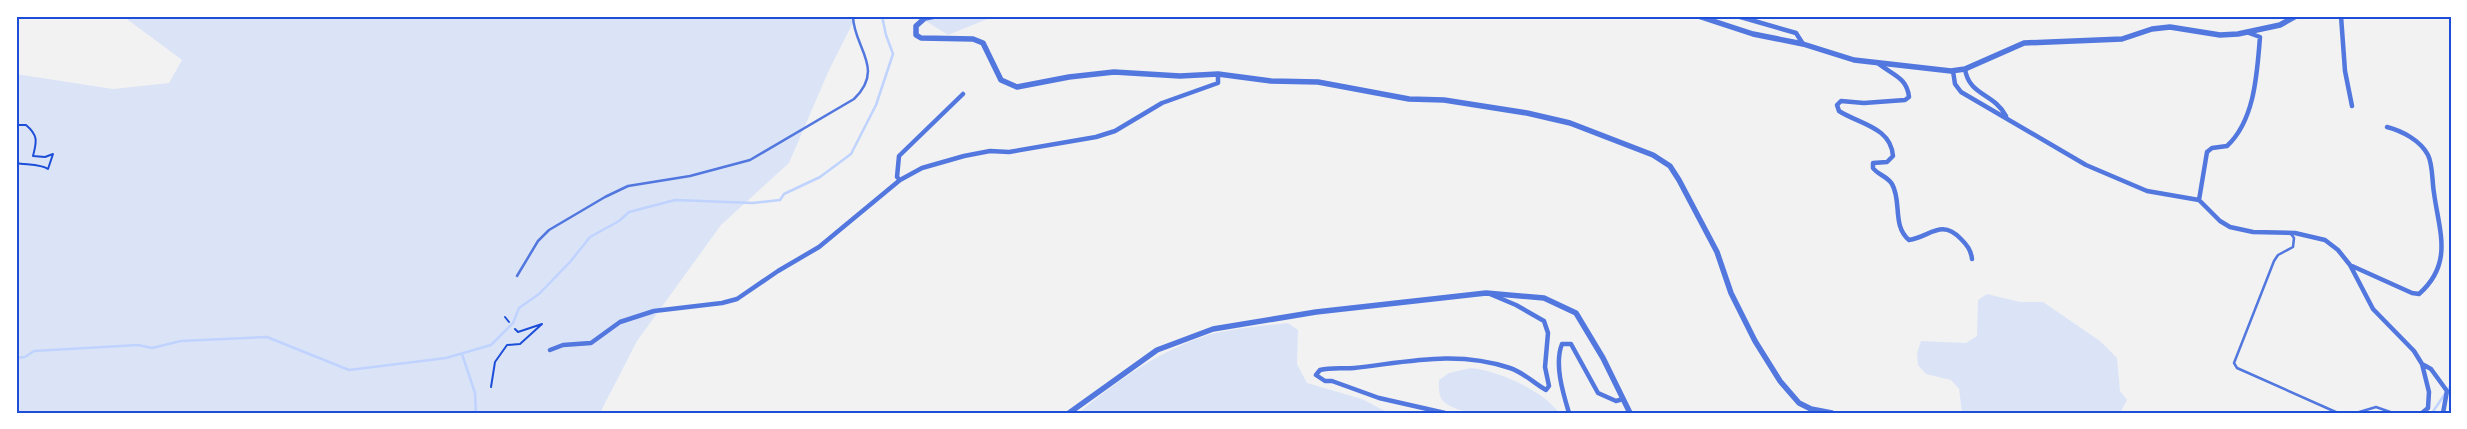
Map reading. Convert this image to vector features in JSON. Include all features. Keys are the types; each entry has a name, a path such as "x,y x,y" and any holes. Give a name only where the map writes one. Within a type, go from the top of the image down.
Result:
{"street":[{"path":"915,16 926,18 935,16"},
{"path":"1698,16 1753,34 1803,44 1854,60 1953,71 1965,69 2024,43 2122,39 2152,29 2170,27 2220,35 2250,32 2280,25 2296,16"},
{"path":"1737,16 1796,33 1803,44"},
{"path":"2341,16 2345,71 2352,106"},
{"path":"926,18 916,26 916,35 927,39 973,39 983,43 1001,80 1017,86 1114,72 1180,76 1218,74 1271,81 1318,82 1409,99 1444,100 1490,105 1570,123 1653,155 1670,166 1680,180 1717,252 1731,293 1755,341 1780,381 1799,403 1811,409 1832,413"},
{"path":"2199,200 2207,152 2212,148 2227,146 2247,117 2258,62 2260,37 2250,32"},
{"path":"1878,63 1903,79 1908,88 1909,98 1905,100 1864,103 1841,101 1837,105 1839,111 1876,129 1890,140 1893,156 1887,162 1873,163 1873,168 1892,184 1900,228 1905,237 1909,240 1915,239 1945,228 1955,233 1966,244 1972,259"},
{"path":"1965,69 1970,84 1981,94 1996,102 2006,117"},
{"path":"1953,71 1955,84 1961,92 2086,165 2119,180 2147,191 2199,200 2220,221 2230,227 2253,232 2309,235 2326,240 2338,250 2350,265 2373,309 2414,351 2422,364 2429,392 2428,408 2422,413"},
{"path":"550,350 563,345 591,343 620,322 654,311 722,303 737,299 778,271 819,247 900,180 922,168 990,151 1009,152 1096,137 1115,131 1162,103 1218,83 1218,74"},
{"path":"900,180 896,177 899,156 963,94"},
{"path":"2350,265 2412,294 2419,294 2433,278 2439,262 2443,244 2428,155 2408,135 2387,127"},
{"path":"1445,413 1379,398 1332,381 1325,381 1316,375 1320,370 1331,368 1352,368 1414,359 1462,359 1512,369 1546,390 1549,386 1545,367 1548,333 1544,321 1516,305 1486,293"},
{"path":"1069,413 1157,350 1213,328 1316,312 1486,293 1544,298 1576,313 1603,358 1630,413"},
{"path":"1570,413 1562,384 1559,350 1562,344 1571,344 1598,393 1616,401 1623,399"},
{"path":"2422,364 2431,369 2447,391 2443,413"}],"lane":[{"path":"517,276 538,241 548,230 588,206 628,186 690,176 750,160 854,99 862,91 868,75 864,51 853,16"},
{"path":"2290,233 2294,238 2294,247 2278,255 2274,261 2234,363 2237,368 2338,413"},
{"path":"2356,413 2376,407 2392,413"}],"path":[{"path":"16,107 18,111 16,114"},
{"path":"16,122 18,125 26,125 35,133 37,141 33,156 45,157 53,154 48,169 43,166 29,166 16,163"},
{"path":"505,317 509,322"},
{"path":"491,387 495,362 508,345 520,344 542,324 518,332 514,329"}],"shaded area":[{"path":"128,16 860,16 856,17 829,70 789,163 721,225 637,341 600,413 16,413 16,74 113,89 169,83 182,60 128,20"},
{"path":"918,16 990,16 990,18 948,35"},
{"path":"1987,294 2020,302 2043,302 2100,341 2117,358 2120,391 2127,400 2120,413 1962,413 1959,389 1951,380 1926,374 1918,365 1917,353 1921,341 1966,343 1977,336 1978,300"},
{"path":"1288,323 1298,330 1297,364 1307,383 1362,399 1389,413 1079,413 1124,378 1156,358 1190,341 1227,331"},
{"path":"1471,368 1494,373 1519,383 1543,397 1559,413 1482,414 1454,408 1444,402 1440,395 1439,380 1449,373"}],"waterway":[{"path":"16,358 25,357 34,351 138,345 152,348 181,341 267,337 349,370 446,358 491,345 513,323 519,308 539,294 570,262 590,237 619,221 629,212 675,200 753,203 780,200 784,194 820,177 851,154 876,105 893,54 882,16"},
{"path":"1781,16 1786,16"},
{"path":"462,354 475,393 476,413"},
{"path":"2432,413 2451,385"}]}
